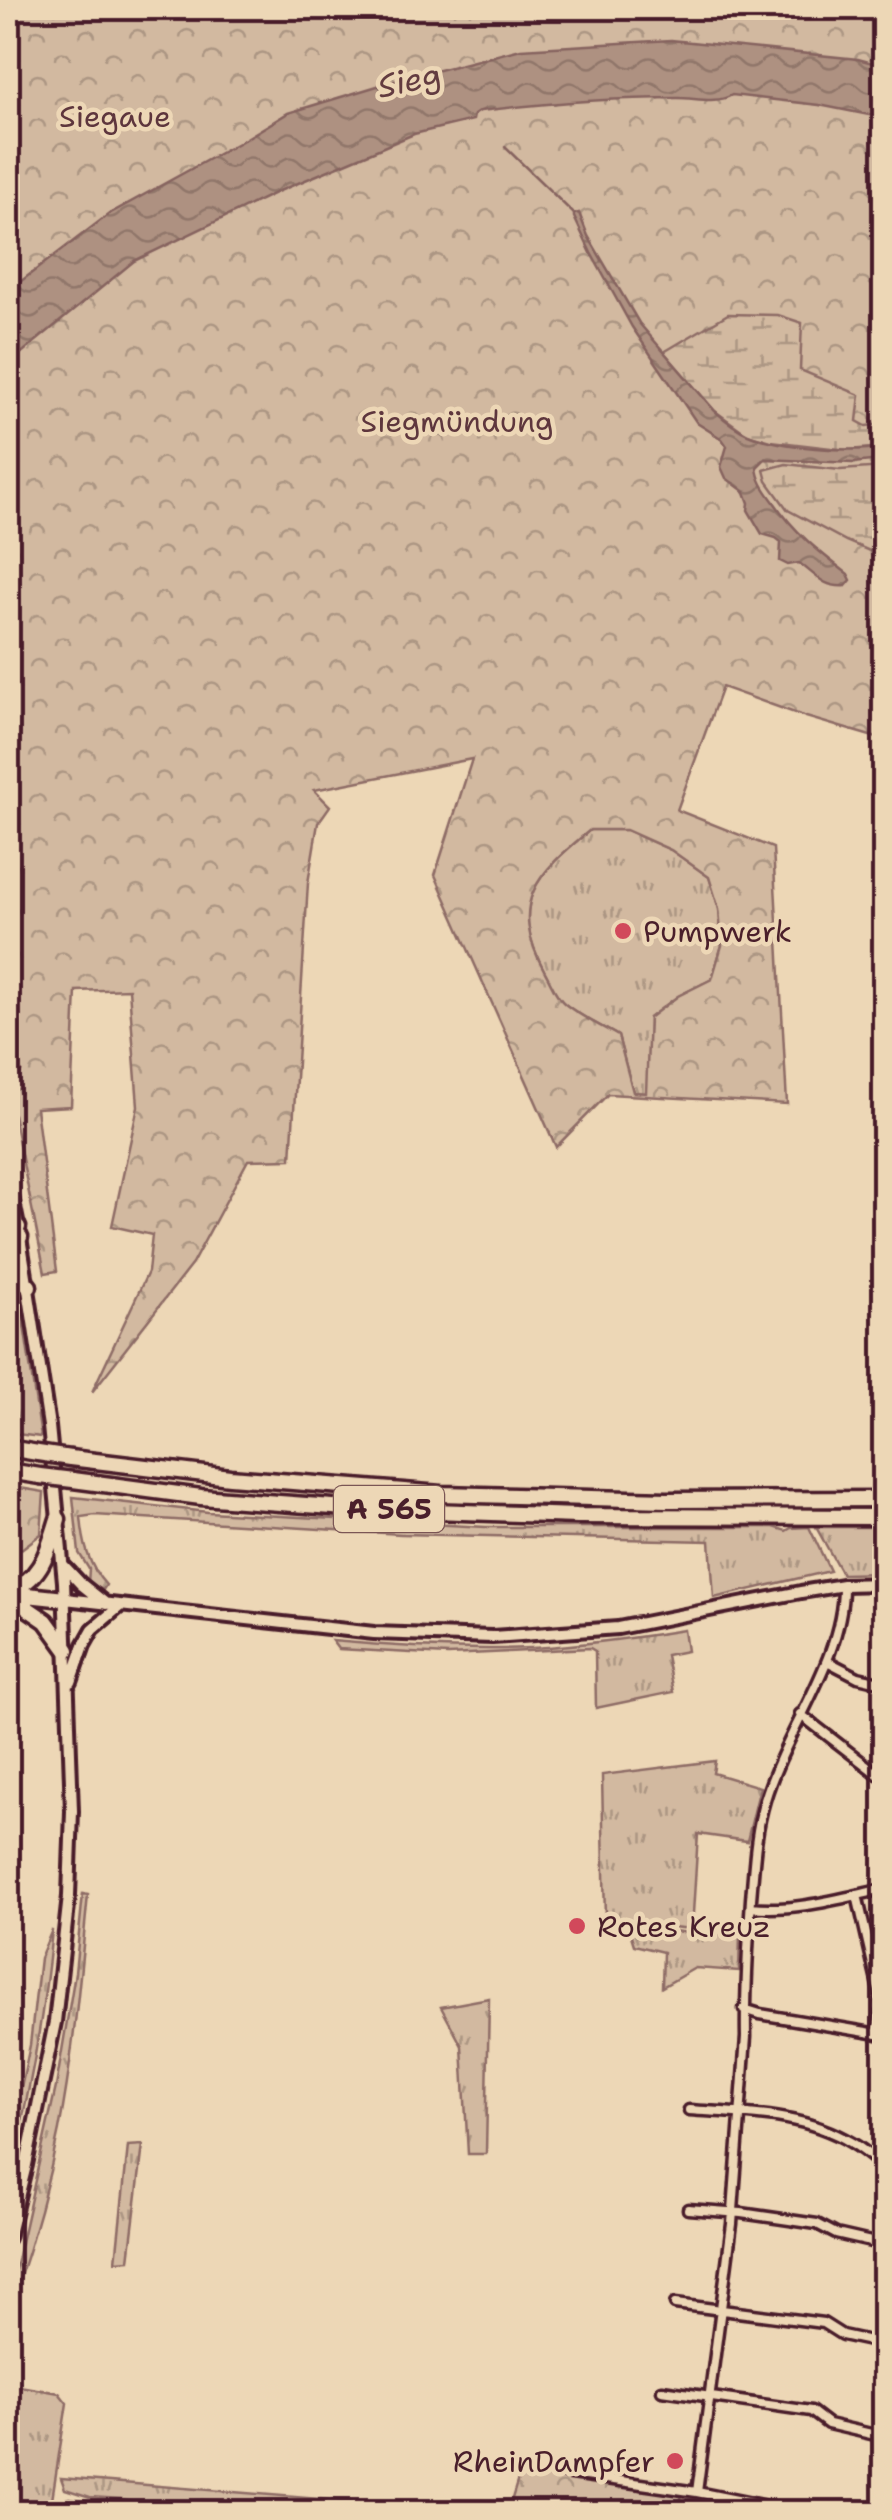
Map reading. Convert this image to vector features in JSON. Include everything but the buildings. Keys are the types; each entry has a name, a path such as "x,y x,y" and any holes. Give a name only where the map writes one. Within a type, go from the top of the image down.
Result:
{"highway":[{"path":"8,1266 28,1286"},
{"name":"A 565","path":"8,1448 230,1477 442,1494 668,1500 884,1499"},
{"name":"A 565","path":"8,1470 201,1497 346,1508 578,1516 884,1517"},
{"path":"8,1593 35,1575 45,1562 58,1519"},
{"path":"8,1593 65,1599"},
{"path":"8,1593 46,1621 67,1650"}],"main road":[{"path":"8,1186 13,1233 28,1286 50,1426 65,1599 72,1811 69,1896 55,2022 8,2238"},
{"path":"63,1565 107,1604"},
{"path":"65,1599 374,1633 492,1637 618,1628 801,1592 884,1584"},
{"path":"68,1692 84,1645 94,1629 120,1606"}],"street":[{"path":"696,2492 733,2212 756,1838 774,1774 840,1629 843,1586"},
{"path":"827,1660 884,1684"},
{"path":"800,1714 884,1779"},
{"path":"751,1906 796,1905 884,1889"},
{"path":"744,2008 881,2034 880,1995 858,1895"},
{"path":"689,2110 772,2116 813,2125 853,2144 884,2167"},
{"path":"688,2209 818,2224 836,2234 884,2245"},
{"path":"675,2304 822,2323 842,2335 884,2344"},
{"path":"662,2390 810,2411 828,2424 884,2437"},
{"path":"565,2474 696,2492 798,2512"}],"green space":[{"name":"Siegmündung","path":"8,8 884,8 884,740 722,687 677,810 773,848 787,1104 608,1094 556,1147 435,875 472,759 314,790 330,806 318,823 308,883 291,1159 248,1160 192,1264 92,1392 148,1272 152,1235 112,1226 138,1106 129,989 76,991 71,1106 36,1108 57,1271 45,1273 10,1099 22,1070 10,1094 8,341 66,284 214,193 363,120 525,86 607,79 685,81 640,77 503,82 454,90 382,112 282,151 157,215 82,268 8,331","holes":["590,830 626,830 671,850 709,877 719,909 722,945 712,979 678,996 649,1018 646,1093 633,1092 618,1036 559,997 534,948 529,926 533,891 555,861"]},
{"path":"728,314 778,315 802,323 800,370 860,395 857,421 866,426 884,424 884,447 848,450 771,441 747,434 715,411 664,352"},
{"path":"786,464 840,470 884,467 884,557 788,510 767,481 764,470"},
{"path":"590,830 626,830 671,850 709,877 719,909 722,945 712,979 678,996 649,1018 647,1093 633,1092 618,1036 559,997 534,948 529,926 533,891 542,876"},
{"path":"8,1274 18,1286 41,1437 8,1433"},
{"path":"8,1486 44,1492 41,1534 8,1559"},
{"path":"73,1497 208,1512 486,1527 774,1527 786,1531 809,1527 830,1571 714,1598 710,1541 401,1534 81,1517 88,1553 106,1585 103,1590 88,1583 89,1569 79,1553"},
{"path":"816,1527 884,1527 884,1573 842,1574"},
{"path":"684,1630 687,1651 666,1655 673,1692 596,1708 595,1651 590,1648 448,1655 338,1649 332,1641 507,1649"},
{"path":"715,1761 713,1773 760,1787 747,1841 698,1834 692,1929 605,1920 602,1775"},
{"path":"83,1894 88,1895 59,2130 28,2252 15,2292 9,2296 56,2087 75,1973"},
{"path":"628,1926 740,1935 739,1971 695,1968 662,1987 663,1952 634,1945"},
{"path":"52,1930 35,2056 8,2181 8,2151 30,2045 40,1958"},
{"path":"489,1998 486,2154 468,2154 462,2046 441,2007"},
{"path":"143,2145 129,2260 116,2261 128,2146"},
{"path":"8,2384 59,2393 67,2403 50,2512 8,2512"},
{"path":"521,2469 682,2495 677,2512 508,2512"},
{"path":"61,2478 356,2502 407,2512 258,2512 202,2500 156,2506 90,2497 65,2489"},
{"path":"63,2500 159,2512 58,2512"},
{"path":"194,2506 239,2512 159,2512"}],"water":[{"name":"Sieg","path":"671,40 858,59 884,66 884,118 819,105 732,95 713,100 604,100 480,111 473,120 414,134 277,192 134,261 8,364 8,291 109,214 288,113 521,49"},
{"path":"579,213 588,236 639,323 727,421 748,434 796,446 884,447 884,459 880,460 853,463 765,459 757,467 763,486 790,523 848,574 851,580 846,586 825,583 799,563 788,565 780,561 781,542 762,534 748,510 745,492 726,478 721,467 727,446 697,423 632,327 574,217"}],"waterway":[{"path":"505,147 574,214"}],"place":[{"name":"Pumpwerk","path":"623,931"},
{"name":"Rotes Kreuz","path":"577,1926"},
{"name":"RheinDampfer","path":"675,2461"}],"park label":[{"name":"Siegaue","path":"115,116"}]}
